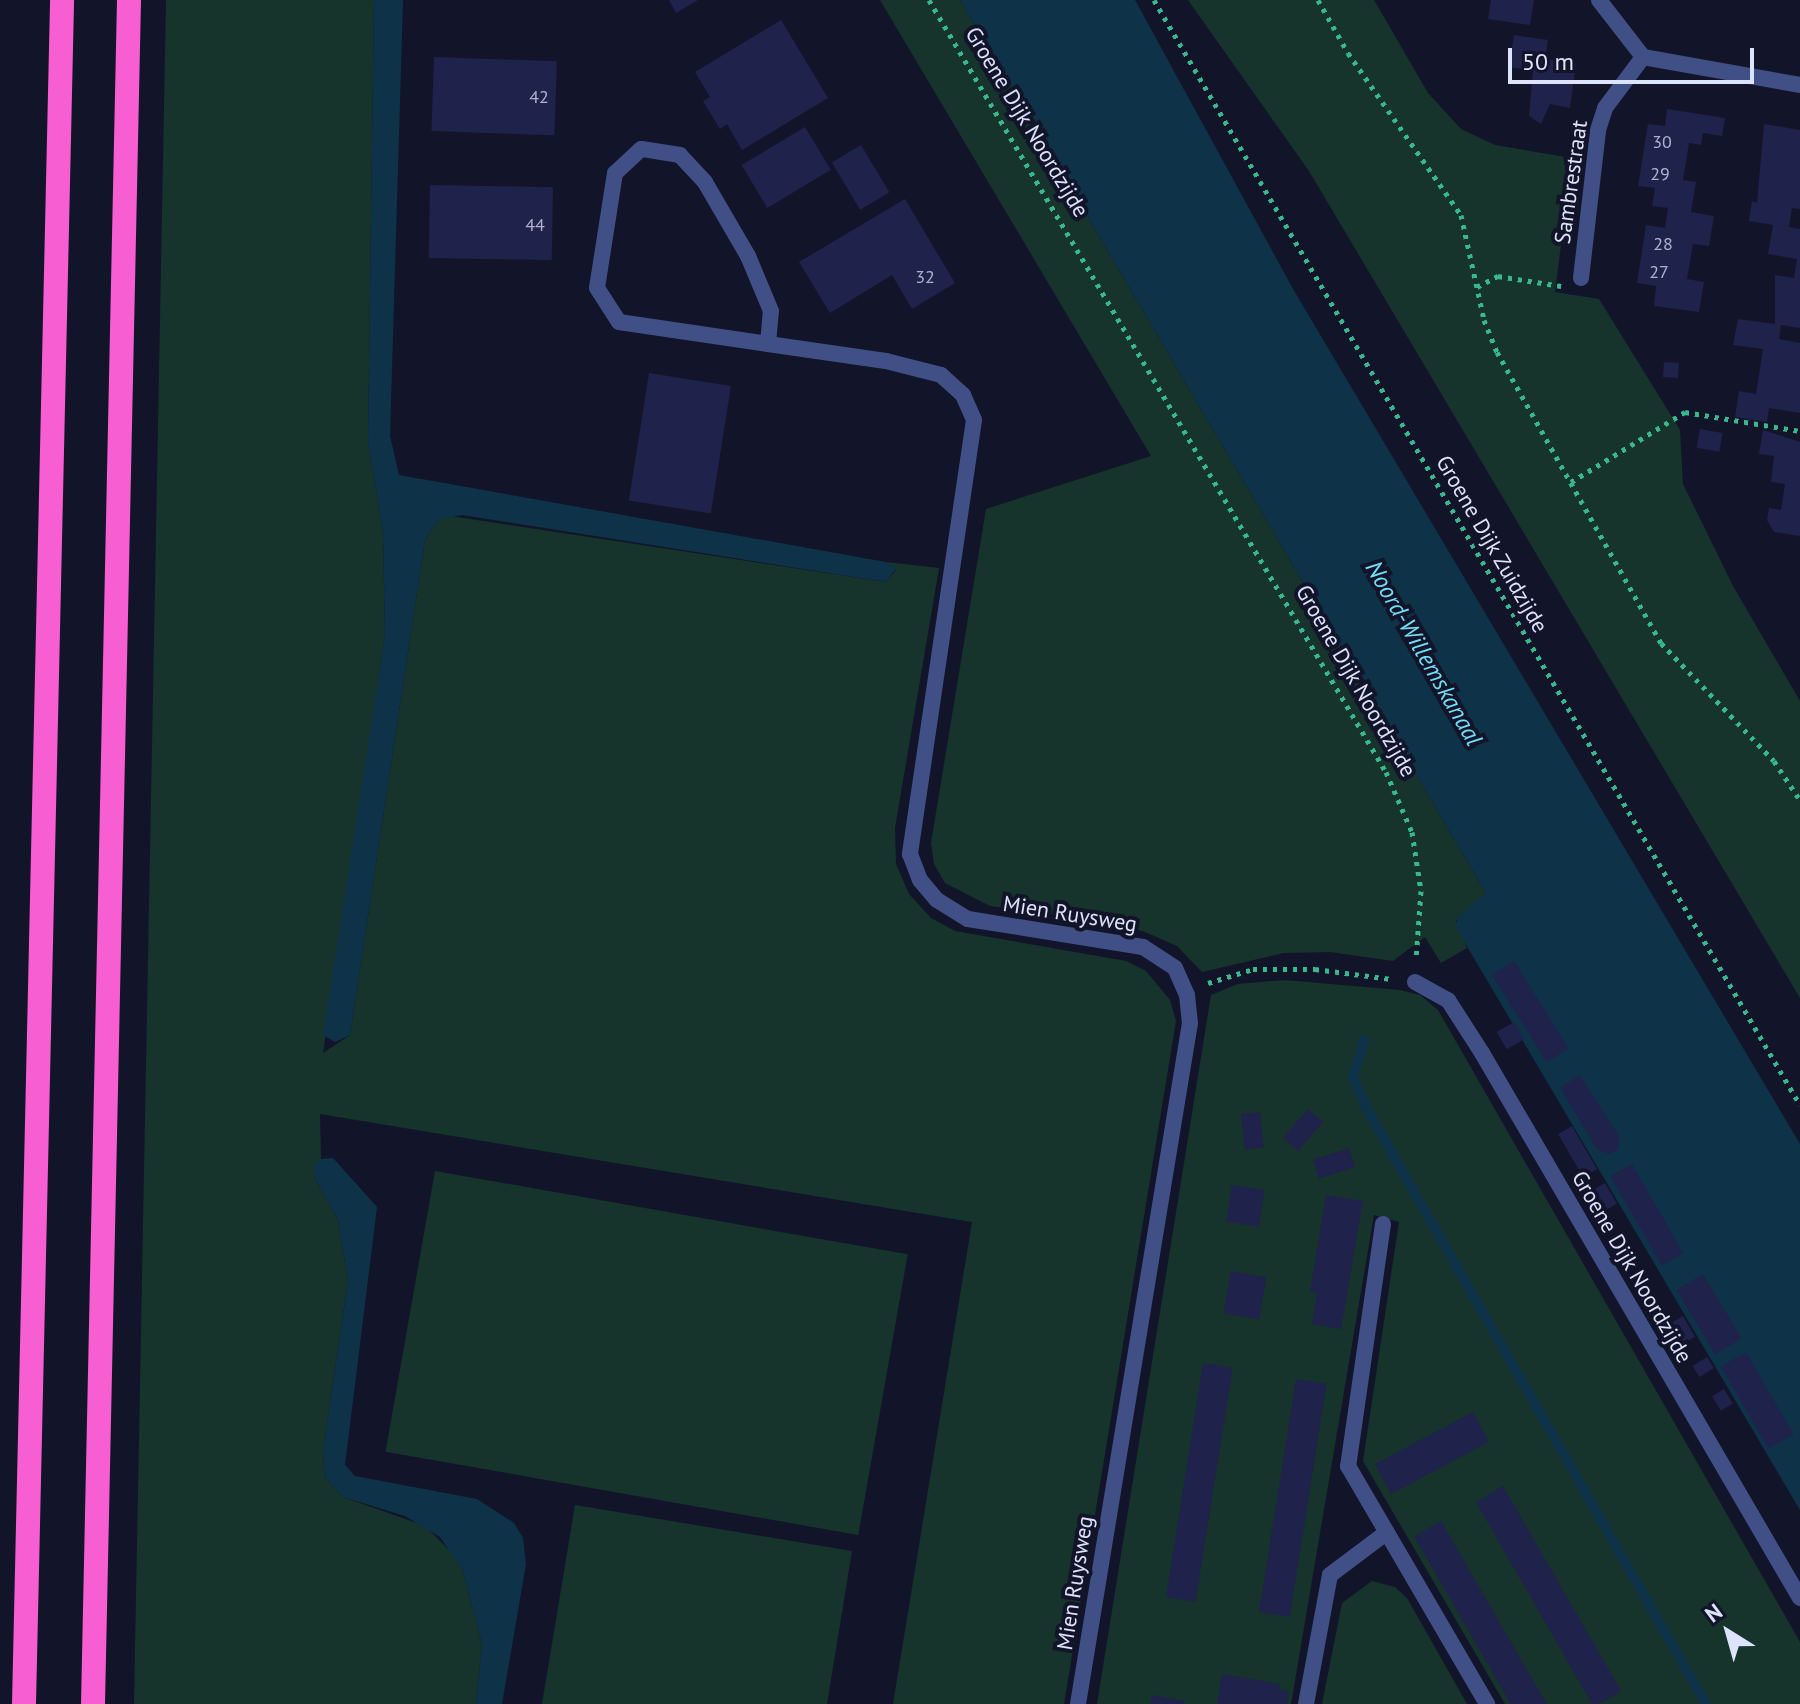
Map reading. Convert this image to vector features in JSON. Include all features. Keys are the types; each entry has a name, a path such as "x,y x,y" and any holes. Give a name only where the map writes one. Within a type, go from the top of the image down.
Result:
{"highway":[{"path":"24,1704 62,0"},
{"path":"93,1704 129,0"}],"street":[{"path":"1599,0 1643,57 1800,85"},
{"name":"Sambrestraat","path":"1581,278 1598,130 1605,108 1643,57"},
{"name":"Mien Ruysweg","path":"768,344 771,311 748,256 705,182 680,155 641,149 615,173 597,288 619,322 768,344 941,375 963,395 974,420 910,854 920,880 937,900 968,919 1143,947 1175,968 1187,995 1190,1023 1078,1704"},
{"name":"Groene Dijk Noordzijde","path":"1415,982 1448,1000 1482,1053 1800,1598"},
{"path":"1383,1224 1347,1457 1487,1704"},
{"path":"1306,1704 1330,1575 1387,1532"}],"path":[{"name":"Groene Dijk Noordzijde","path":"929,0 1386,772 1412,832 1421,891 1415,982"},
{"name":"Groene Dijk Zuidzijde","path":"1154,0 1800,1105"},
{"path":"1318,0 1348,53 1452,197 1469,233 1477,287 1497,352 1661,643 1774,761 1800,800"},
{"path":"1477,287 1498,276 1561,286 1581,278"},
{"path":"1571,482 1685,412 1800,431"},
{"path":"1187,995 1217,978 1253,969 1315,969 1415,982"}],"green space":[{"path":"166,0 374,0 368,442 383,532 385,635 323,1053 350,1035 425,540 438,520 450,516 886,582 896,570 886,562 939,568 895,828 896,864 909,894 931,918 955,931 1126,961 1146,971 1170,1000 1176,1021 1064,1704 893,1704 972,1222 320,1114 321,1159 314,1177 338,1220 348,1281 323,1450 325,1478 343,1497 425,1526 452,1553 463,1571 482,1644 476,1704 134,1704"},
{"path":"880,0 960,0 1486,893 1456,921 1467,948 1441,963 1425,937 1393,961 1330,952 1284,953 1202,972 1177,946 1145,932 1108,921 990,906 945,883 934,864 931,843 986,509 1151,456"},
{"path":"1188,0 1374,0 1428,93 1461,129 1495,145 1572,158 1555,292 1599,299 1680,430 1683,484 1733,586 1800,701 1800,998 1309,171"},
{"path":"1285,980 1400,990 1420,995 1438,1010 1800,1642 1800,1704 1505,1704 1363,1461 1399,1222 1374,1215 1291,1704 1097,1704 1211,995 1238,984"},
{"path":"435,1171 908,1254 858,1535 386,1452"},
{"path":"575,1505 852,1551 827,1704 542,1704"},
{"path":"1372,1581 1395,1587 1407,1598 1467,1704 1322,1704 1342,1603"}],"water":[{"path":"374,0 403,0 390,436 399,475 886,562 896,569 886,582 462,515 438,520 425,540 350,1035 335,1042 323,1035 385,635 383,532 368,442"},
{"name":"Noord-Willemskanaal","path":"960,0 1135,0 1293,289 1800,1144 1800,1510 1455,926 1459,916 1486,893"},
{"path":"333,1158 377,1207 345,1465 355,1476 477,1499 514,1523 523,1538 526,1564 502,1704 476,1704 482,1644 463,1571 440,1537 405,1516 343,1497 325,1478 323,1450 348,1281 338,1220 314,1177 314,1166 321,1159"}],"building":[{"path":"669,0 698,0 676,13"},
{"path":"1491,0 1534,0 1530,25 1488,19"},
{"path":"781,20 828,98 742,150 727,124 720,129 703,101 710,97 695,72"},
{"path":"1514,35 1548,40 1545,59 1576,64 1570,108 1550,104 1541,124 1529,116 1533,70 1509,67"},
{"path":"434,57 557,61 554,135 431,131"},
{"path":"1667,109 1725,118 1722,136 1703,133 1701,145 1689,143 1683,180 1696,182 1691,212 1714,216 1709,246 1693,244 1687,279 1704,282 1699,312 1654,306 1656,286 1637,283 1646,225 1665,228 1668,208 1652,206 1655,188 1638,186 1648,124 1665,126"},
{"path":"1764,124 1800,130 1800,209 1792,208 1789,227 1800,229 1800,328 1781,325 1779,339 1800,343 1800,413 1769,408 1767,422 1735,417 1739,391 1756,394 1763,349 1733,345 1738,319 1775,324 1775,275 1794,278 1797,259 1768,254 1773,225 1749,221 1752,201 1757,203"},
{"path":"805,127 831,170 767,208 742,165"},
{"path":"861,145 889,192 860,210 832,163"},
{"path":"430,185 553,187 552,260 429,258"},
{"path":"905,199 955,283 912,309 892,275 830,313 799,262"},
{"path":"1664,362 1679,363 1678,378 1663,377"},
{"path":"649,373 731,386 711,513 629,500"},
{"path":"1700,429 1723,433 1719,452 1697,448"},
{"path":"1763,430 1800,442 1800,536 1774,532 1767,520 1769,508 1781,510 1785,484 1771,482 1774,456 1759,454"},
{"path":"1514,961 1569,1048 1547,1062 1492,975"},
{"path":"1514,1022 1524,1039 1507,1049 1497,1032"},
{"path":"1580,1075 1619,1136 1618,1150 1609,1154 1597,1149 1560,1088"},
{"path":"1308,1109 1323,1122 1298,1151 1283,1138"},
{"path":"1260,1112 1264,1148 1245,1150 1241,1114"},
{"path":"1572,1126 1597,1169 1583,1177 1558,1134"},
{"path":"1349,1148 1355,1167 1319,1179 1313,1160"},
{"path":"1632,1164 1684,1253 1662,1266 1610,1176"},
{"path":"1605,1183 1617,1204 1603,1212 1591,1191"},
{"path":"1232,1185 1265,1190 1259,1227 1226,1222"},
{"path":"1326,1195 1363,1201 1341,1329 1312,1324 1317,1293 1310,1291"},
{"path":"1231,1271 1266,1277 1259,1320 1224,1313"},
{"path":"1703,1274 1742,1338 1715,1354 1676,1290"},
{"path":"1683,1316 1695,1337 1680,1345 1668,1324"},
{"path":"1746,1352 1794,1434 1768,1449 1721,1366"},
{"path":"1707,1357 1714,1368 1699,1377 1693,1366"},
{"path":"1203,1363 1233,1368 1196,1602 1166,1597"},
{"path":"1296,1379 1327,1384 1290,1617 1259,1612"},
{"path":"1724,1389 1733,1404 1721,1411 1712,1396"},
{"path":"1473,1412 1489,1442 1391,1494 1375,1464"},
{"path":"1503,1486 1621,1691 1599,1704 1592,1704 1476,1502"},
{"path":"1441,1521 1547,1704 1511,1704 1414,1536"},
{"path":"1222,1674 1280,1684 1279,1690 1289,1691 1287,1704 1217,1704"},
{"path":"1152,1695 1185,1701 1184,1704 1150,1704"}],"waterway":[{"path":"1364,1040 1353,1077 1368,1111 1706,1704"}]}
